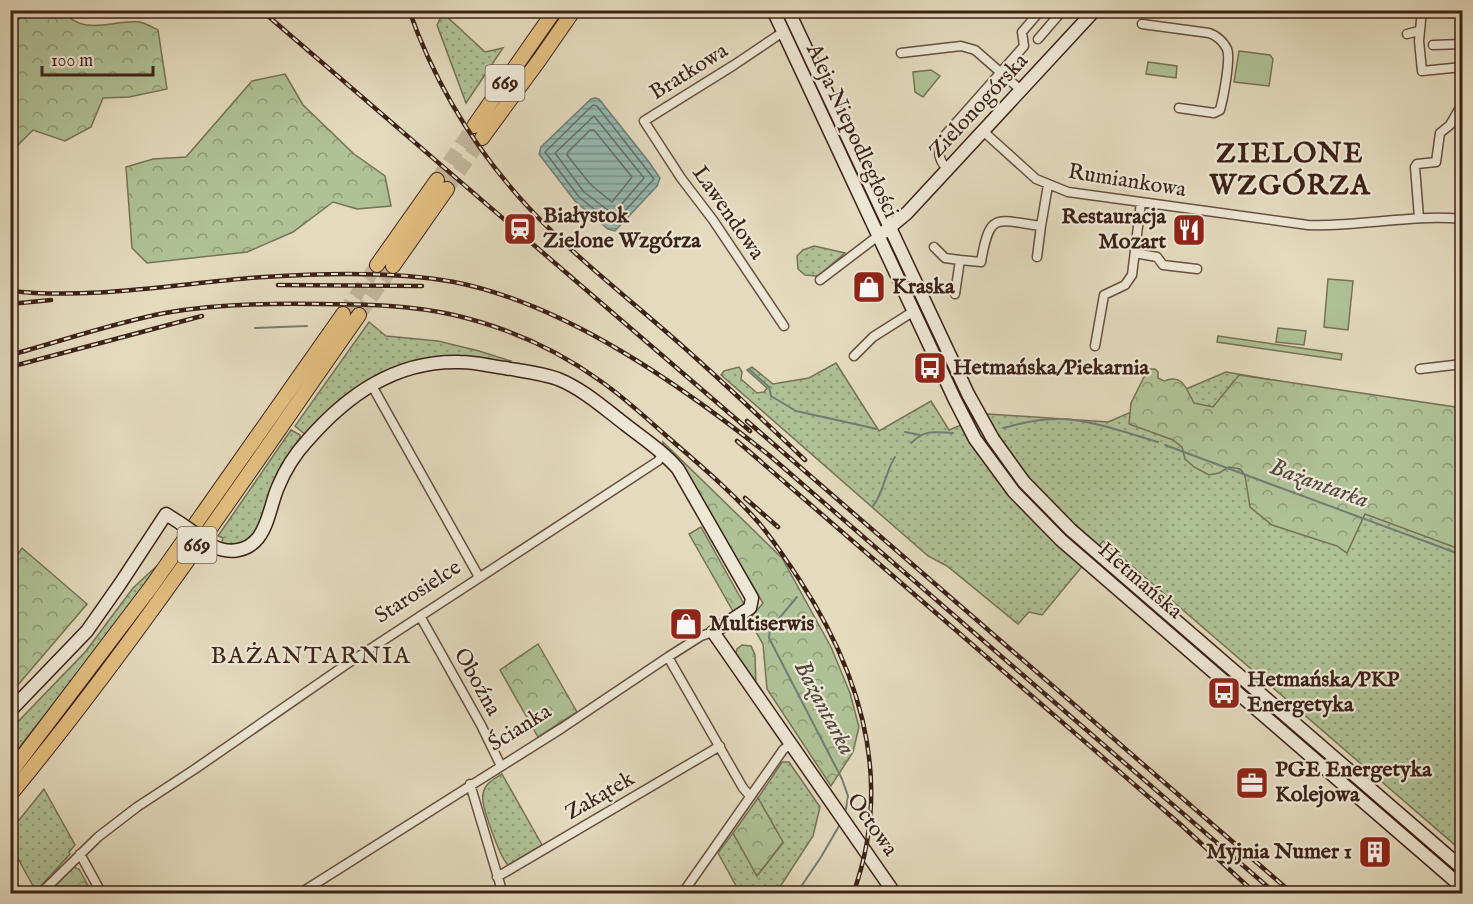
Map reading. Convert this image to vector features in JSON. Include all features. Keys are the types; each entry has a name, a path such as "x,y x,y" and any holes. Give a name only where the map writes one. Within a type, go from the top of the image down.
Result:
{"main road":[{"path":"535,39 549,10"},
{"name":"669","path":"555,10 478,132 540,59 573,10"},
{"path":"540,59 585,10"},
{"name":"Aleja Niepodległości","path":"773,10 878,236"},
{"name":"Aleja Niepodległości","path":"788,10 890,227"},
{"name":"Zielonogórska","path":"878,236 907,213 1095,10"},
{"path":"377,266 442,184 393,266"},
{"name":"Hetmańska","path":"890,227 968,394 993,439 1024,482 1071,530 1462,868"},
{"name":"Hetmańska","path":"878,236 975,439 1014,492 1045,524 1462,887"},
{"name":"669","path":"10,773 151,587 343,314"},
{"name":"669","path":"10,795 162,594 359,315"},
{"path":"10,711 87,631 166,514 221,550 237,550 256,540 264,527 278,487 297,454 338,409 371,384 405,369 459,362 534,373 558,379 574,387 663,454"},
{"path":"955,400 968,394"},
{"name":"Ścianka","path":"663,454 678,469 751,592 750,608 713,632"},
{"name":"Octowa","path":"713,632 894,894"},
{"path":"10,766 35,742"},
{"path":"1316,761 1326,749"},
{"path":"10,800 29,772"}],"street":[{"path":"948,170 941,162 938,153 940,141 1024,46 1022,32 1041,10"},
{"path":"1038,39 1063,10"},
{"path":"1422,10 1419,31 1422,71 1462,67"},
{"path":"1142,24 1209,33 1226,47 1228,57 1220,110 1214,112 1179,108"},
{"path":"1407,34 1419,31"},
{"name":"Bratkowa","path":"644,121 783,32"},
{"path":"1433,45 1462,44"},
{"path":"901,53 961,46 975,50 1022,91"},
{"path":"1419,218 1415,167 1418,164 1436,162 1438,137 1450,125 1462,104"},
{"name":"Lawendowa","path":"644,121 784,326"},
{"name":"Rumiankowa","path":"984,132 1036,179 1068,192 1308,225 1340,225 1419,218 1462,219"},
{"path":"1037,257 1048,185"},
{"path":"1095,346 1104,296 1125,285 1132,275 1142,202"},
{"path":"934,247 945,258 981,262 986,234 992,225 1000,220 1041,226"},
{"path":"820,280 878,236"},
{"path":"1135,254 1157,257 1163,265 1197,269"},
{"path":"955,294 960,260"},
{"path":"854,356 873,337 914,310"},
{"path":"1420,369 1462,364"},
{"path":"371,384 478,578"},
{"name":"Starosielce","path":"40,894 80,854 137,807 344,666 658,460 663,454"},
{"name":"Oboźna","path":"420,616 481,725 501,766"},
{"name":"Ścianka","path":"299,894 701,636 713,632"},
{"path":"668,657 743,788 750,796"},
{"path":"682,894 783,750 790,744"},
{"name":"Zakątek","path":"497,877 720,747"},
{"path":"470,784 503,894"},
{"path":"80,854 102,894"}],"green space":[{"path":"10,11 62,11 71,19 89,25 140,22 151,26 158,30 167,89 129,97 103,98 91,127 65,141 33,130 14,149 10,143"},
{"path":"443,13 485,52 503,48 466,103 437,25"},
{"path":"1239,51 1270,55 1273,59 1269,86 1234,82"},
{"path":"1148,62 1177,66 1176,78 1146,74"},
{"path":"931,70 940,76 923,97 915,92 913,72"},
{"path":"285,74 303,105 354,154 385,176 391,206 357,209 333,202 293,232 247,252 147,263 132,248 126,167 153,159 186,157 252,81"},
{"path":"814,246 845,253 818,276 805,275 798,269 797,256 803,250"},
{"path":"1328,279 1353,281 1348,330 1324,327"},
{"path":"369,322 386,336 438,341 511,361 509,363 383,373 356,388 335,405 306,435 295,426"},
{"path":"1278,328 1306,331 1304,345 1276,342"},
{"path":"1218,336 1342,354 1341,360 1217,342"},
{"path":"836,363 879,431 931,401 949,430 988,414 1108,422 1226,372 1462,412 1462,851 1103,541 1042,615 1029,612 1018,624 947,566 928,556 721,375 724,371 739,367 742,372 741,379 757,393 764,392 767,388 747,370 752,367 773,384 809,378"},
{"path":"1148,369 1155,369 1158,372 1158,378 1164,381 1176,379 1180,381 1194,403 1213,407 1239,375 1462,408 1462,550 1365,514 1347,553 1337,546 1272,525 1250,507 1245,475 1240,469 1229,467 1219,473 1209,475 1185,459 1182,447 1173,440 1129,424 1131,403"},
{"path":"291,430 300,435 300,438 281,465 283,467 259,525 242,543 221,544 223,538 218,536"},
{"path":"663,442 782,558 831,647 850,693 859,727 853,752 831,786 767,689 763,644 749,620 763,603 682,468 663,446"},
{"path":"701,527 745,606 734,613 689,534"},
{"path":"22,548 87,604 11,693 11,564"},
{"path":"160,563 11,758 11,729 86,651 133,588"},
{"path":"538,644 577,712 538,737 500,670"},
{"path":"742,645 751,646 755,655 756,687 735,655 737,649"},
{"path":"782,762 789,762 820,807 813,836 776,893 740,893 718,853 733,833 757,876 783,843 758,798"},
{"path":"502,774 542,845 508,865 491,830 483,800 486,787"},
{"path":"44,789 75,845 69,852 70,854 36,891 11,846 11,830"},
{"path":"758,798 783,842 757,876 733,833"},
{"path":"73,867 79,869 91,891 87,893 47,893"}],"water":[{"path":"591,99 599,99 660,178 657,186 615,231 608,229 575,201 539,154 541,147"}],"waterway":[{"path":"255,328 307,326"},
{"path":"749,369 769,387 771,396 796,411 877,429"},
{"name":"Bażantarka","path":"1003,428 1040,420 1075,420 1158,442"},
{"path":"905,432 920,435"},
{"name":"Bażantarka","path":"911,443 926,433 953,433"},
{"name":"Bażantarka","path":"1165,445 1462,555"},
{"name":"Bażantarka","path":"873,506 880,495 895,457"},
{"name":"Bażantarka","path":"797,597 770,629 769,638 842,779 848,796 846,809"},
{"name":"Bażantarka","path":"796,894 839,826"}],"tunnel":[{"path":"437,180 474,126"},
{"path":"447,189 482,138"},
{"path":"343,314 377,265"},
{"path":"359,315 393,266"}],"railway":[{"path":"261,10 750,431"},
{"path":"409,10 431,64 459,115 492,163 529,208 598,274 705,366 805,460"},
{"path":"10,291 106,292 264,277 311,275 408,276 454,282 496,293 580,328 661,376 770,456 1276,894"},
{"path":"278,285 422,286"},
{"path":"10,304 51,300"},
{"path":"10,355 126,322 184,310 261,304 352,304 421,309 473,320 530,340 583,369 635,408 738,501 775,544 821,615 854,691 865,730 870,770 871,811 865,852 853,894"},
{"path":"10,367 202,316"},
{"path":"747,421 1293,894"},
{"path":"737,441 1180,824 1256,894"},
{"path":"745,498 778,527"}],"place":[{"name":"Białystok Zielone Wzgórza","path":"520,229"},
{"name":"Restauracja Mozart","path":"1189,230"},
{"name":"Kraska","path":"869,287"},
{"name":"Hetmańska/Piekarnia","path":"930,368"},
{"name":"Multiserwis","path":"686,624"},
{"name":"Hetmańska/PKP Energetyka","path":"1224,693"},
{"name":"PGE Energetyka Kolejowa","path":"1252,783"},
{"name":"Myjnia Numer 1","path":"1375,852"}],"district":[{"name":"ZIELONE WZGÓRZA","path":"1290,170"},
{"name":"BAŻANTARNIA","path":"311,656"}]}
